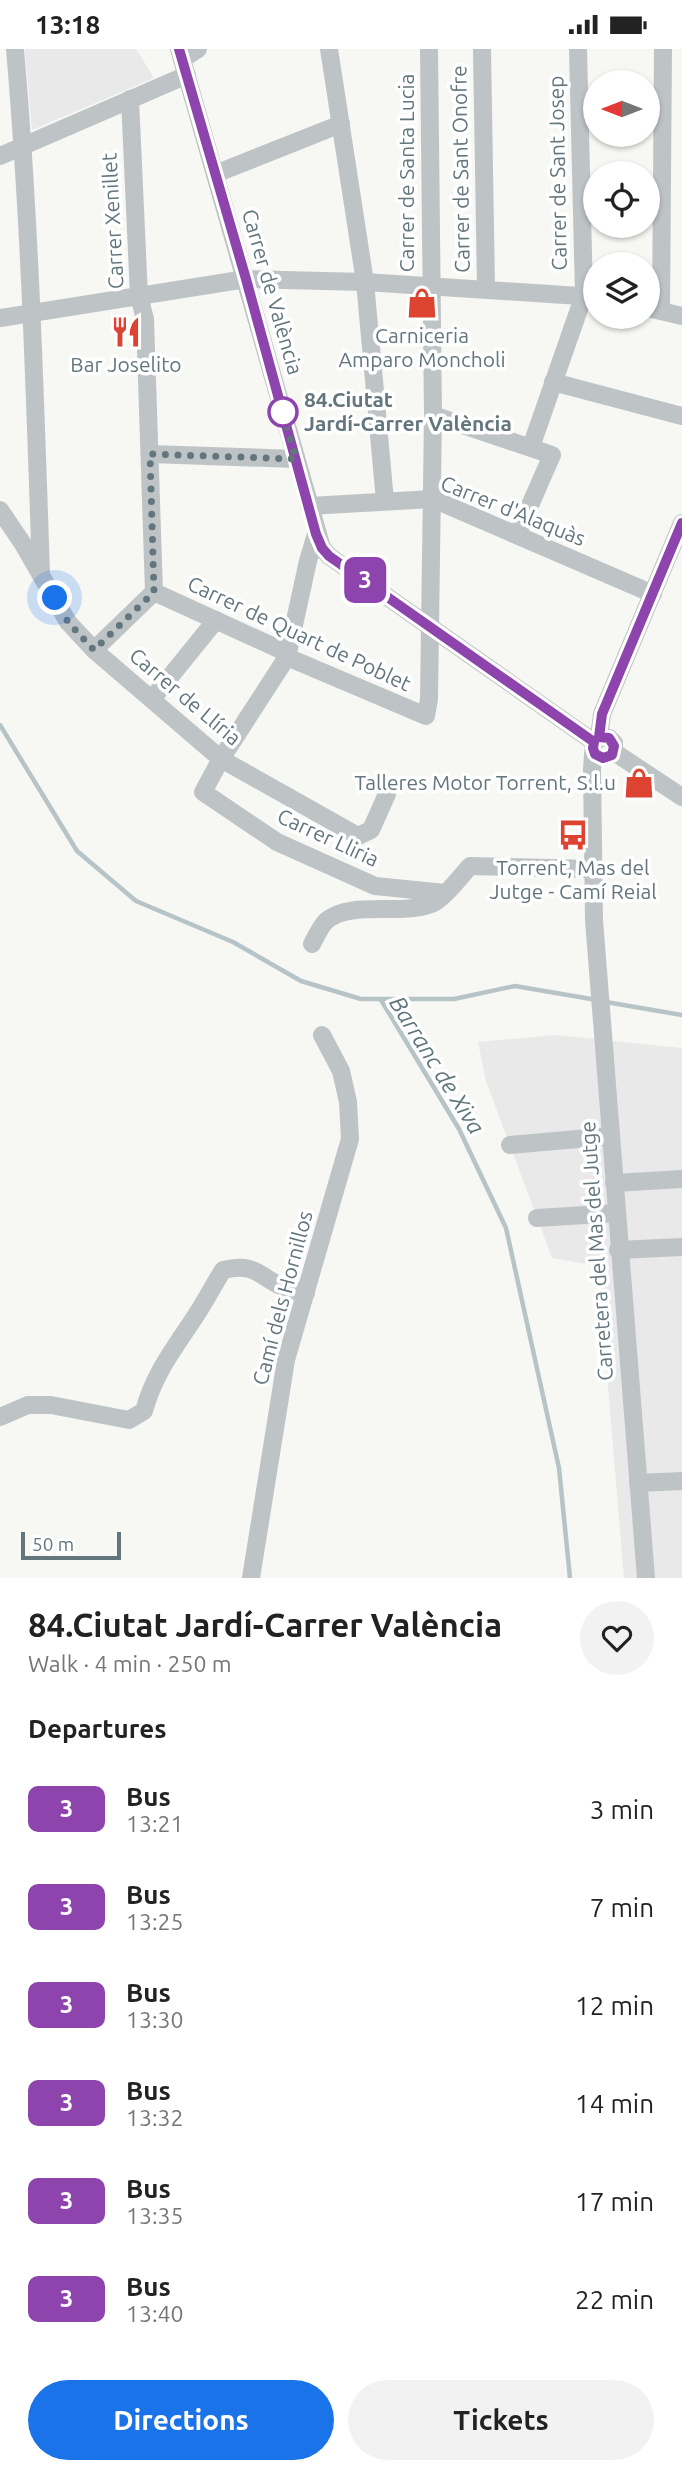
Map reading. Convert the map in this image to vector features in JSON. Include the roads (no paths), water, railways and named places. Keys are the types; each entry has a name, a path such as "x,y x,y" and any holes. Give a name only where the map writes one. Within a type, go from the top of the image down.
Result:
{"street":[{"path":"15,49 33,313 41,574"},
{"path":"0,156 130,99 198,49"},
{"path":"329,49 365,282 385,501"},
{"name":"Carrer de Santa Lucia","path":"426,716 429,699 433,499 429,49"},
{"name":"Carrer de Sant Onofre","path":"482,49 486,289"},
{"name":"Carrer de Sant Josep","path":"578,49 588,252"},
{"path":"656,252 663,49"},
{"name":"Carrer de València","path":"183,61 322,548 329,556 596,744 606,737 612,740 614,752 682,797"},
{"name":"Carrer Xenillet","path":"130,99 139,296 145,319 154,592"},
{"path":"215,174 341,124"},
{"path":"0,318 246,279 365,282 583,296"},
{"path":"660,311 682,316"},
{"path":"530,447 553,382 583,312"},
{"path":"553,382 682,417"},
{"path":"433,415 552,454 517,534"},
{"path":"150,454 296,459"},
{"name":"Carrer d'Alaquàs","path":"309,506 433,499 653,594"},
{"name":"Carrer de Llíria","path":"0,510 68,622 94,650 221,759 358,836 371,830 387,795"},
{"name":"Carretera del Mas del Jutge","path":"646,1578 594,920 592,769 602,714 682,523"},
{"path":"221,759 286,657 307,561 316,534"},
{"path":"94,650 154,592"},
{"name":"Carrer de Quart de Poblet","path":"154,592 281,650 286,657 426,716"},
{"path":"152,699 216,620"},
{"name":"Carrer Lliria","path":"221,759 203,792 277,842 375,886 445,893"},
{"path":"312,944 324,923 337,914 356,911 407,911 435,903 470,866 594,869"},
{"name":"Camí dels Hornillos","path":"251,1578 286,1360 350,1139 348,1102 341,1071 322,1035"},
{"path":"510,1145 611,1136"},
{"path":"614,1183 682,1179"},
{"path":"537,1218 616,1213"},
{"path":"618,1250 682,1247"},
{"path":"0,1417 28,1405 69,1407 129,1420 144,1411 150,1387 161,1366 200,1310 223,1270 236,1267 251,1269 286,1288 306,1293"},
{"path":"638,1483 682,1481"}],"waterway":[{"name":"Barranc de Xiva","path":"0,725 77,851 136,901 233,942 301,981 361,999 454,999 515,986 597,1000"},
{"name":"Barranc de Xiva","path":"381,1000 459,1129 506,1228 559,1468 570,1578"},
{"path":"606,1002 682,1015"}],"place":[{"name":"Carniceria Amparo Moncholi","path":"422,303"},
{"name":"Bar Joselito","path":"126,332"},
{"name":"84.Ciutat Jardí-Carrer València","path":"283,412"},
{"name":"Talleres Motor Torrent, S.l.u","path":"639,783"},
{"name":"Torrent, Mas del Jutge - Camí Reial","path":"573,835"}]}
